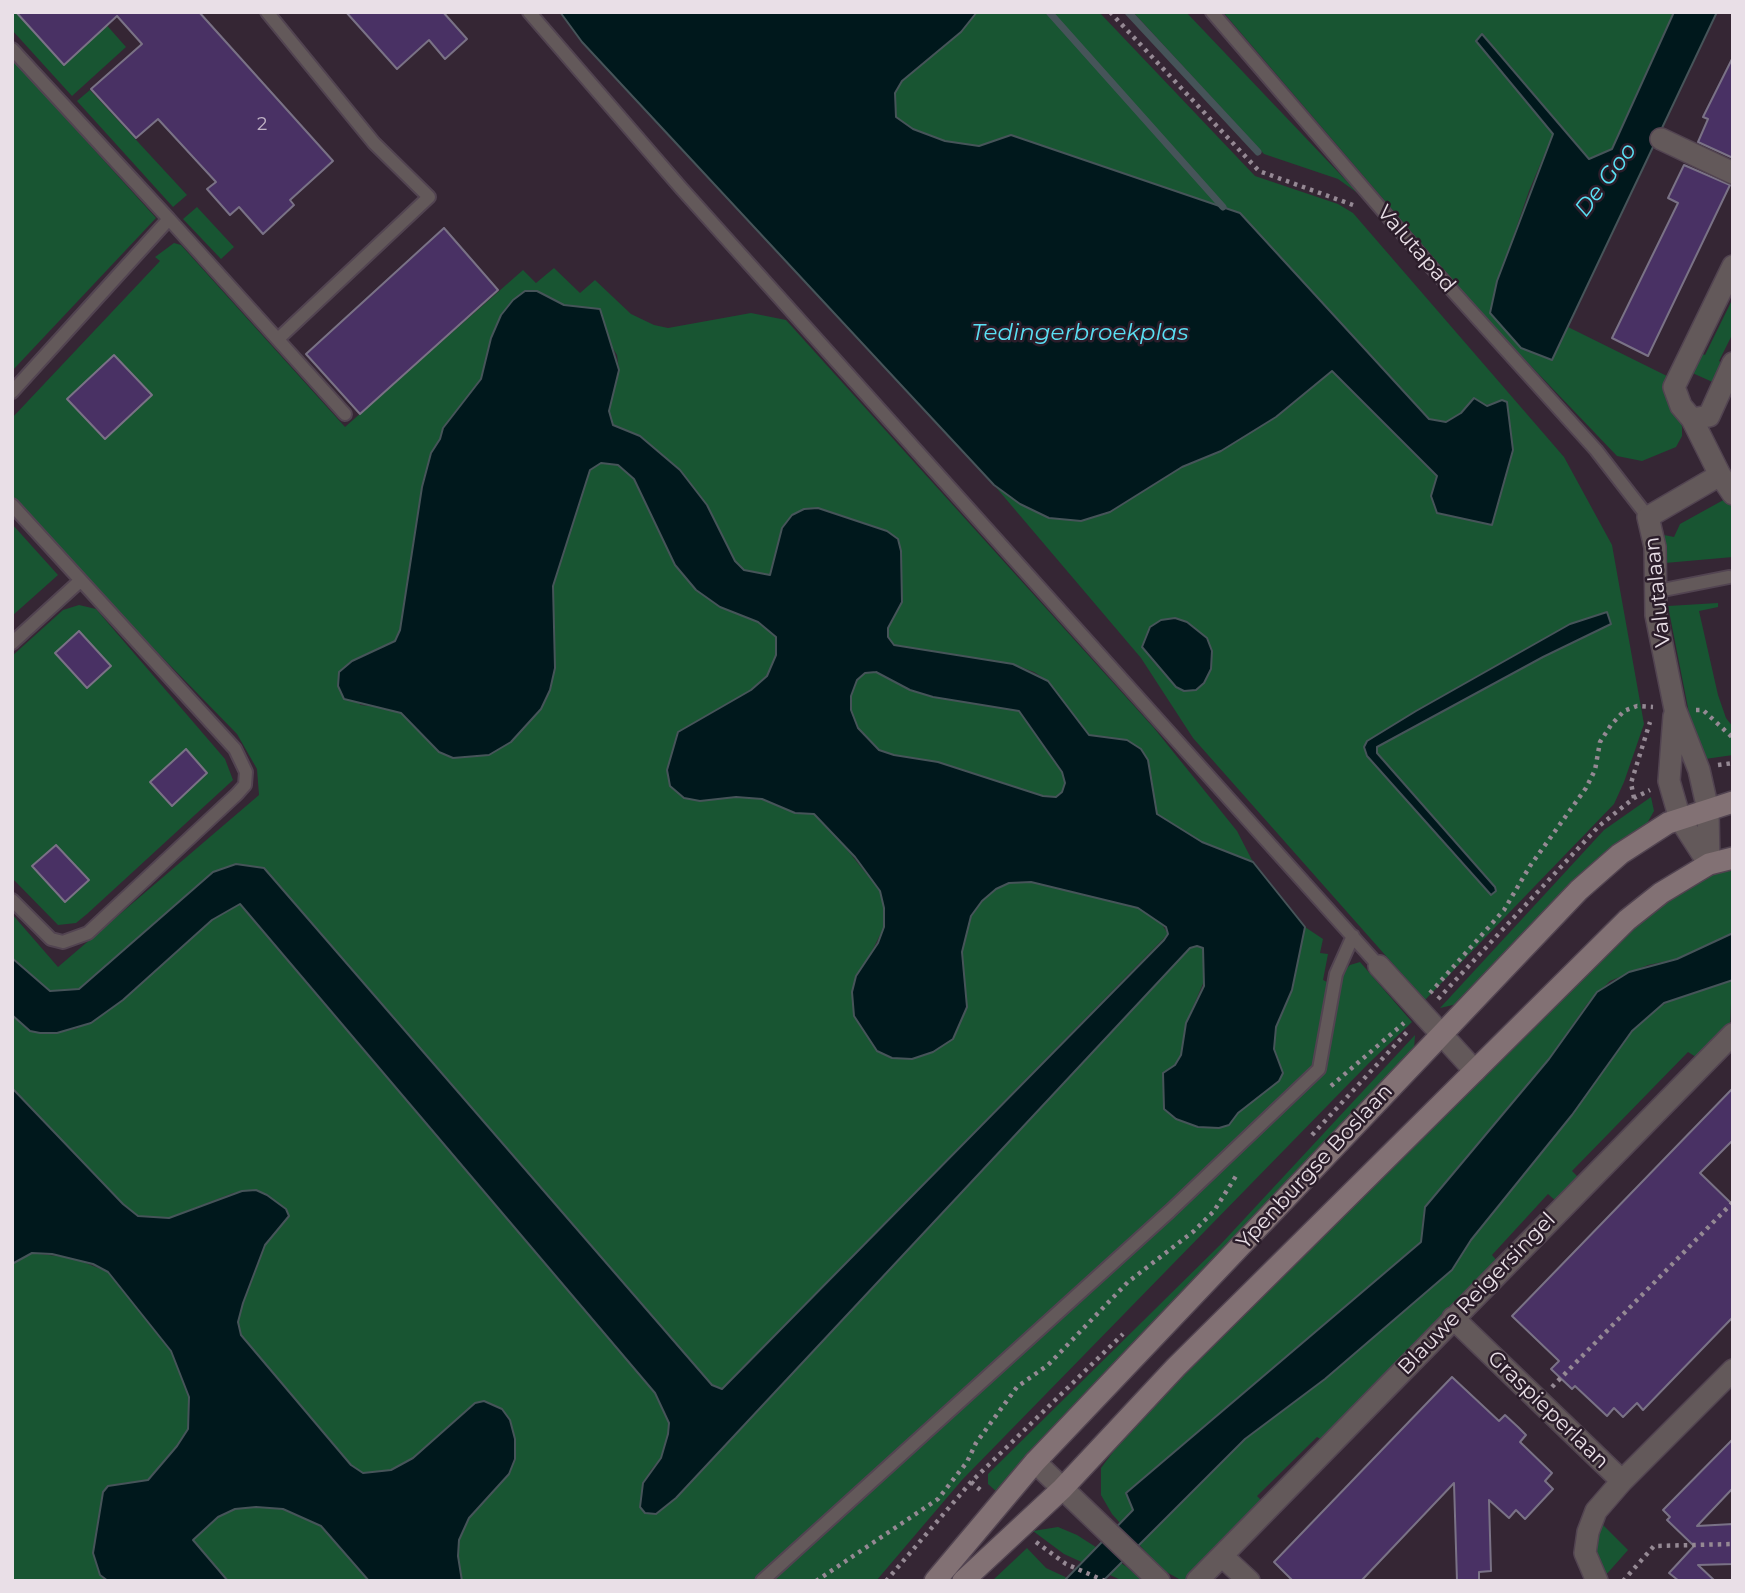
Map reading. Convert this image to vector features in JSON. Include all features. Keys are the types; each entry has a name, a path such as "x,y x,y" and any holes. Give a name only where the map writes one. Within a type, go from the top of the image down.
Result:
{"main road":[{"name":"Ypenburgse Boslaan","path":"935,1581 1035,1462 1598,871 1629,848 1680,819 1733,802"},
{"name":"Ypenburgse Boslaan","path":"963,1581 1062,1489 1176,1367 1627,920 1661,893 1709,864 1733,858"}],"street":[{"path":"1661,139 1733,173"},
{"path":"1733,266 1674,387 1681,406 1692,419 1720,475 1733,494"},
{"path":"1692,419 1709,416 1733,363"},
{"path":"1648,517 1720,475"},
{"name":"Valutalaan","path":"1648,517 1655,547 1658,591 1656,615 1675,709 1699,770 1708,810 1709,864"},
{"name":"Valutalaan","path":"1675,709 1669,781 1680,819 1709,864"},
{"path":"1379,967 1475,1071"},
{"name":"Blauwe Reigersingel","path":"1197,1581 1733,1034"},
{"name":"Graspieperlaan","path":"1453,1318 1622,1481 1597,1511 1588,1532 1585,1553 1597,1581"},
{"path":"1622,1481 1733,1370"},
{"path":"1035,1462 1159,1581"},
{"path":"1222,1556 1249,1581"}],"lane":[{"path":"267,12 373,142 429,197 278,339"},
{"path":"529,12 681,188 1379,967"},
{"path":"1212,12 1432,268 1597,450 1648,517"},
{"path":"12,49 345,414"},
{"path":"12,392 169,219"},
{"path":"12,505 235,749 246,772 245,785 88,933 63,942 51,939 12,900"},
{"path":"1658,591 1729,577"},
{"path":"12,643 80,581"},
{"path":"762,1581 1170,1211 1319,1069 1336,974 1353,936"}],"path":[{"name":"Valutapad","path":"1110,12 1259,171 1344,200 1354,206"},
{"name":"Ypenburgse Boslaan","path":"1306,1141 1424,1014 1570,856 1634,798 1630,783 1651,718 1649,706 1624,711 1611,725 1600,742 1595,770 1586,788 1530,866 1504,910 1424,1000 1424,1014"},
{"path":"1675,709 1703,710 1733,738"},
{"path":"1329,1088 1410,1018 1424,1014"},
{"path":"817,1581 938,1499 967,1462 976,1443 1017,1387 1048,1365 1128,1282 1194,1231 1214,1211 1239,1172"},
{"path":"1539,1401 1733,1202"},
{"path":"886,1581 971,1482 1129,1328"},
{"path":"1623,1581 1654,1546 1733,1544"},
{"path":"1040,1546 1066,1564 1105,1581"}],"green space":[{"path":"12,12 95,12 126,47 72,96 12,30"},
{"path":"977,12 1099,12 1255,176 1338,204 1353,213 1564,457 1612,545 1644,724 1624,782 1614,804 1425,1000 1193,738 1141,658 994,485 1020,504 1081,521 1110,512 1182,467 1221,451 1276,417 1332,371 1437,477 1431,496 1437,513 1492,525 1513,450 1507,402 1502,400 1461,413 1446,423 1429,419 1240,213 1011,135 979,146 945,141 913,129 896,117 895,93 902,81 961,32","holes":["1207,638 1212,651 1211,669 1185,691 1176,687 1149,657"]},
{"path":"1133,12 1186,12 1359,194 1338,179 1264,154"},
{"path":"1223,12 1674,12 1612,149 1589,159 1483,34 1476,41 1553,134 1529,191 1494,292 1551,360 1568,327 1671,378 1682,427 1682,436 1676,447 1642,461 1617,456 1486,319"},
{"path":"12,59 156,218 12,371"},
{"path":"90,90 187,195 173,207 77,101"},
{"path":"197,207 234,247 221,259 183,219"},
{"path":"174,243 181,245 345,427 523,270 536,283 554,268 580,293 595,280 631,314 654,325 668,328 751,313 786,320 1154,728 1237,831 1253,862 1202,842 1157,814 1153,801 1111,737 1089,735 1048,681 1034,672 1013,664 894,645 888,637 888,628 902,602 901,551 898,539 773,565 770,575 744,570 735,561 707,505 640,436 613,425 609,411 619,370 617,355 588,307 564,305 537,291 491,338 481,379 443,428 440,440 431,453 422,487 400,630 395,641 352,661 360,705 387,708 401,713 439,752 555,668 553,586 567,537 590,469 601,463 619,465 634,479 652,513 720,607 758,622 776,637 776,655 768,676 751,690 678,732 667,770 700,801 736,797 762,799 795,813 814,814 825,822 880,891 884,927 869,957 963,972 962,952 971,916 982,901 996,889 1009,883 1031,882 1138,908 1159,920 1168,934 722,1389 712,1385 264,868 236,864 213,872 79,989 50,991 12,958 12,914 58,967 259,795 257,769 237,734 45,537 12,496 12,418 160,261 155,257"},
{"path":"1733,298 1733,333 1719,361 1726,365 1717,384 1688,371 1698,352 1705,355"},
{"path":"1727,498 1733,506 1733,557 1665,563 1664,535 1674,537 1680,524"},
{"path":"12,524 58,575 12,616"},
{"path":"1718,603 1718,607 1699,611 1718,695 1726,718 1733,727 1733,755 1705,759 1691,723 1668,606"},
{"path":"79,605 96,609 225,759 233,780 87,914 76,923 58,925 12,878 12,656 63,610"},
{"path":"876,672 910,690 1019,711 1062,772 1065,783 1062,792 1056,797 1043,796 938,762 879,750 858,728 851,710 851,696 857,680 865,673"},
{"path":"1651,797 1654,811 1645,827 1588,868 1457,1004 1440,1008 1604,830"},
{"path":"1733,866 1733,933 1677,959 1648,965 1610,981 1587,1004 1549,1059 1452,1174 1423,1215 1421,1242 1126,1493 1133,1510 1128,1514 1245,1439 1325,1379 1460,1258 1471,1240 1572,1115 1632,1031 1651,1012 1677,997 1732,980 1730,1027 1696,1057 1688,1052 1572,1171 1580,1179 1557,1202 1548,1194 1492,1255 1498,1262 1324,1441 1317,1437 1257,1496 1265,1504 1187,1580 1179,1579 1161,1569 1112,1514 1101,1495 1101,1468 1144,1410 1623,931 1701,876"},
{"path":"239,904 655,1393 669,1423 668,1434 661,1458 650,1471 640,1507 676,1498 1190,948 1203,948 1205,979 1186,1023 1181,1055 1175,1065 1176,1119 1198,1127 1219,1128 1229,1125 1237,1113 1254,1099 1279,1061 1274,1049 1276,1027 1292,990 1305,927 1323,939 1320,953 1328,954 1323,980 1331,984 1350,965 1360,962 1412,1022 962,1480 876,1581 462,1581 458,1556 459,1540 469,1518 485,1499 494,1404 475,1403 413,1458 391,1470 363,1473 351,1465 241,1335 238,1322 243,1303 265,1245 289,1216 256,1190 233,1193 169,1218 138,1216 123,1204 12,1088 12,1015 40,1033 76,1029 123,1000 212,920"},
{"path":"1415,1035 1414,1050 998,1493 988,1484 988,1474 1220,1245"},
{"path":"32,1253 73,1258 108,1272 171,1351 189,1397 188,1429 148,1480 116,1484 103,1492 93,1553 100,1575 108,1581 12,1581 12,1264"},
{"path":"235,1509 282,1509 321,1526 369,1581 228,1581 193,1540 218,1517"},
{"path":"1603,1525 1628,1550 1605,1576 1594,1548 1596,1535"},
{"path":"1058,1527 1077,1535 1127,1567 1143,1581 1123,1581 1064,1554 1033,1531"},
{"path":"1027,1548 1046,1568 1074,1581 992,1581"}],"water":[{"name":"Tedingerbroekplas","path":"560,12 977,12 961,32 902,81 895,93 896,117 913,129 945,141 979,146 1011,135 1240,213 1429,419 1446,422 1461,413 1474,398 1487,406 1502,400 1507,402 1513,450 1492,525 1437,513 1431,496 1437,476 1332,371 1276,417 1221,451 1182,467 1110,512 1081,521 1049,518 1020,504 994,485 582,42"},
{"name":"De Goo","path":"1674,12 1717,12 1552,360 1521,348 1490,313 1497,281 1553,134 1476,41 1482,34 1589,159 1612,149"},
{"path":"525,291 537,291 564,305 600,309 619,370 609,411 613,425 640,436 680,470 707,505 735,561 744,570 770,575 782,528 792,515 804,509 818,508 887,531 898,539 901,551 902,602 888,628 888,637 894,645 1013,664 1048,681 1089,735 1127,740 1141,749 1148,760 1157,814 1202,842 1253,862 1305,927 1292,990 1276,1027 1274,1049 1283,1073 1279,1081 1238,1113 1229,1125 1219,1128 1198,1127 1176,1119 1164,1109 1163,1073 1175,1065 1181,1055 1186,1023 1204,986 1203,948 1190,948 676,1498 656,1514 645,1513 640,1507 643,1483 661,1458 668,1434 669,1423 655,1393 240,904 212,920 123,1000 91,1023 57,1033 40,1033 30,1031 12,1015 12,958 50,991 79,989 213,872 236,864 264,868 712,1385 722,1389 1164,940 1168,934 1166,927 1138,908 1031,882 1009,883 996,889 982,901 971,916 962,952 967,1007 953,1039 933,1052 912,1059 892,1058 877,1051 854,1016 852,992 856,976 878,943 884,927 884,908 880,891 855,857 814,814 795,813 762,799 736,797 700,801 684,798 670,786 667,770 678,732 751,690 767,676 776,655 776,637 758,622 720,607 696,590 675,565 634,479 618,465 601,463 590,470 553,586 555,668 550,690 541,709 511,742 489,755 453,758 439,752 401,713 344,699 338,686 339,672 352,661 395,641 400,630 422,487 431,453 443,428 481,379 491,338 501,315 513,300","holes":["876,672 910,690 933,697 1019,711 1062,772 1065,783 1062,792 1056,797 1043,796 938,762 879,750 858,728 851,710 851,696 857,680 865,673"]},
{"path":"1607,612 1611,624 1543,657 1377,747 1377,753 1495,887 1496,891 1491,895 1367,756 1364,747 1367,741 1416,711 1570,624"},
{"path":"1175,618 1187,622 1207,638 1212,651 1211,669 1204,683 1196,690 1184,691 1176,687 1142,647 1150,627 1161,620"},
{"path":"1733,933 1733,980 1664,1003 1632,1031 1572,1115 1471,1240 1452,1270 1325,1379 1245,1439 1103,1581 1064,1581 1133,1510 1126,1493 1421,1242 1425,1207 1549,1059 1597,992 1629,972 1677,959"},
{"path":"12,1088 123,1204 138,1216 169,1218 242,1191 256,1190 286,1209 289,1216 265,1245 243,1303 238,1322 241,1335 351,1465 363,1473 391,1470 413,1458 475,1403 484,1401 502,1409 510,1420 515,1439 515,1459 509,1474 469,1518 459,1540 458,1556 462,1581 369,1581 321,1526 283,1509 256,1507 235,1509 218,1517 193,1540 228,1581 108,1581 100,1575 93,1553 103,1492 108,1486 148,1480 188,1429 189,1397 171,1351 108,1272 93,1264 52,1254 32,1253 12,1264"}],"building":[{"path":"16,12 199,12 333,161 290,200 294,205 263,234 239,207 230,215 207,189 216,182 158,119 136,138 91,89 142,44 117,16 64,65"},
{"path":"346,12 443,12 467,39 445,59 429,40 397,69"},
{"path":"1733,57 1733,158 1698,142 1708,119 1703,117"},
{"path":"1684,165 1730,185 1648,356 1612,338 1678,203 1668,198"},
{"path":"444,228 498,290 360,414 306,354"},
{"path":"114,355 152,395 105,439 67,399"},
{"path":"79,631 111,666 87,688 55,653"},
{"path":"186,749 207,773 172,806 150,782"},
{"path":"56,845 89,880 65,902 32,866"},
{"path":"1733,1088 1733,1140 1700,1173 1733,1205 1733,1317 1643,1410 1637,1403 1623,1417 1614,1408 1607,1416 1575,1386 1572,1389 1551,1369 1559,1361 1512,1316"},
{"path":"1452,1377 1499,1421 1505,1415 1518,1427 1526,1435 1520,1442 1552,1473 1545,1481 1553,1489 1525,1519 1516,1510 1509,1518 1489,1500 1491,1571 1479,1572 1479,1581 1457,1581 1454,1483 1361,1581 1293,1581 1274,1562"},
{"path":"1733,1439 1733,1488 1697,1526 1733,1524 1733,1564 1698,1565 1715,1581 1679,1581 1669,1573 1694,1546 1667,1520 1670,1517 1663,1510"}],"waterway":[{"path":"1049,12 1223,207"},
{"path":"1128,12 1258,152"}]}
